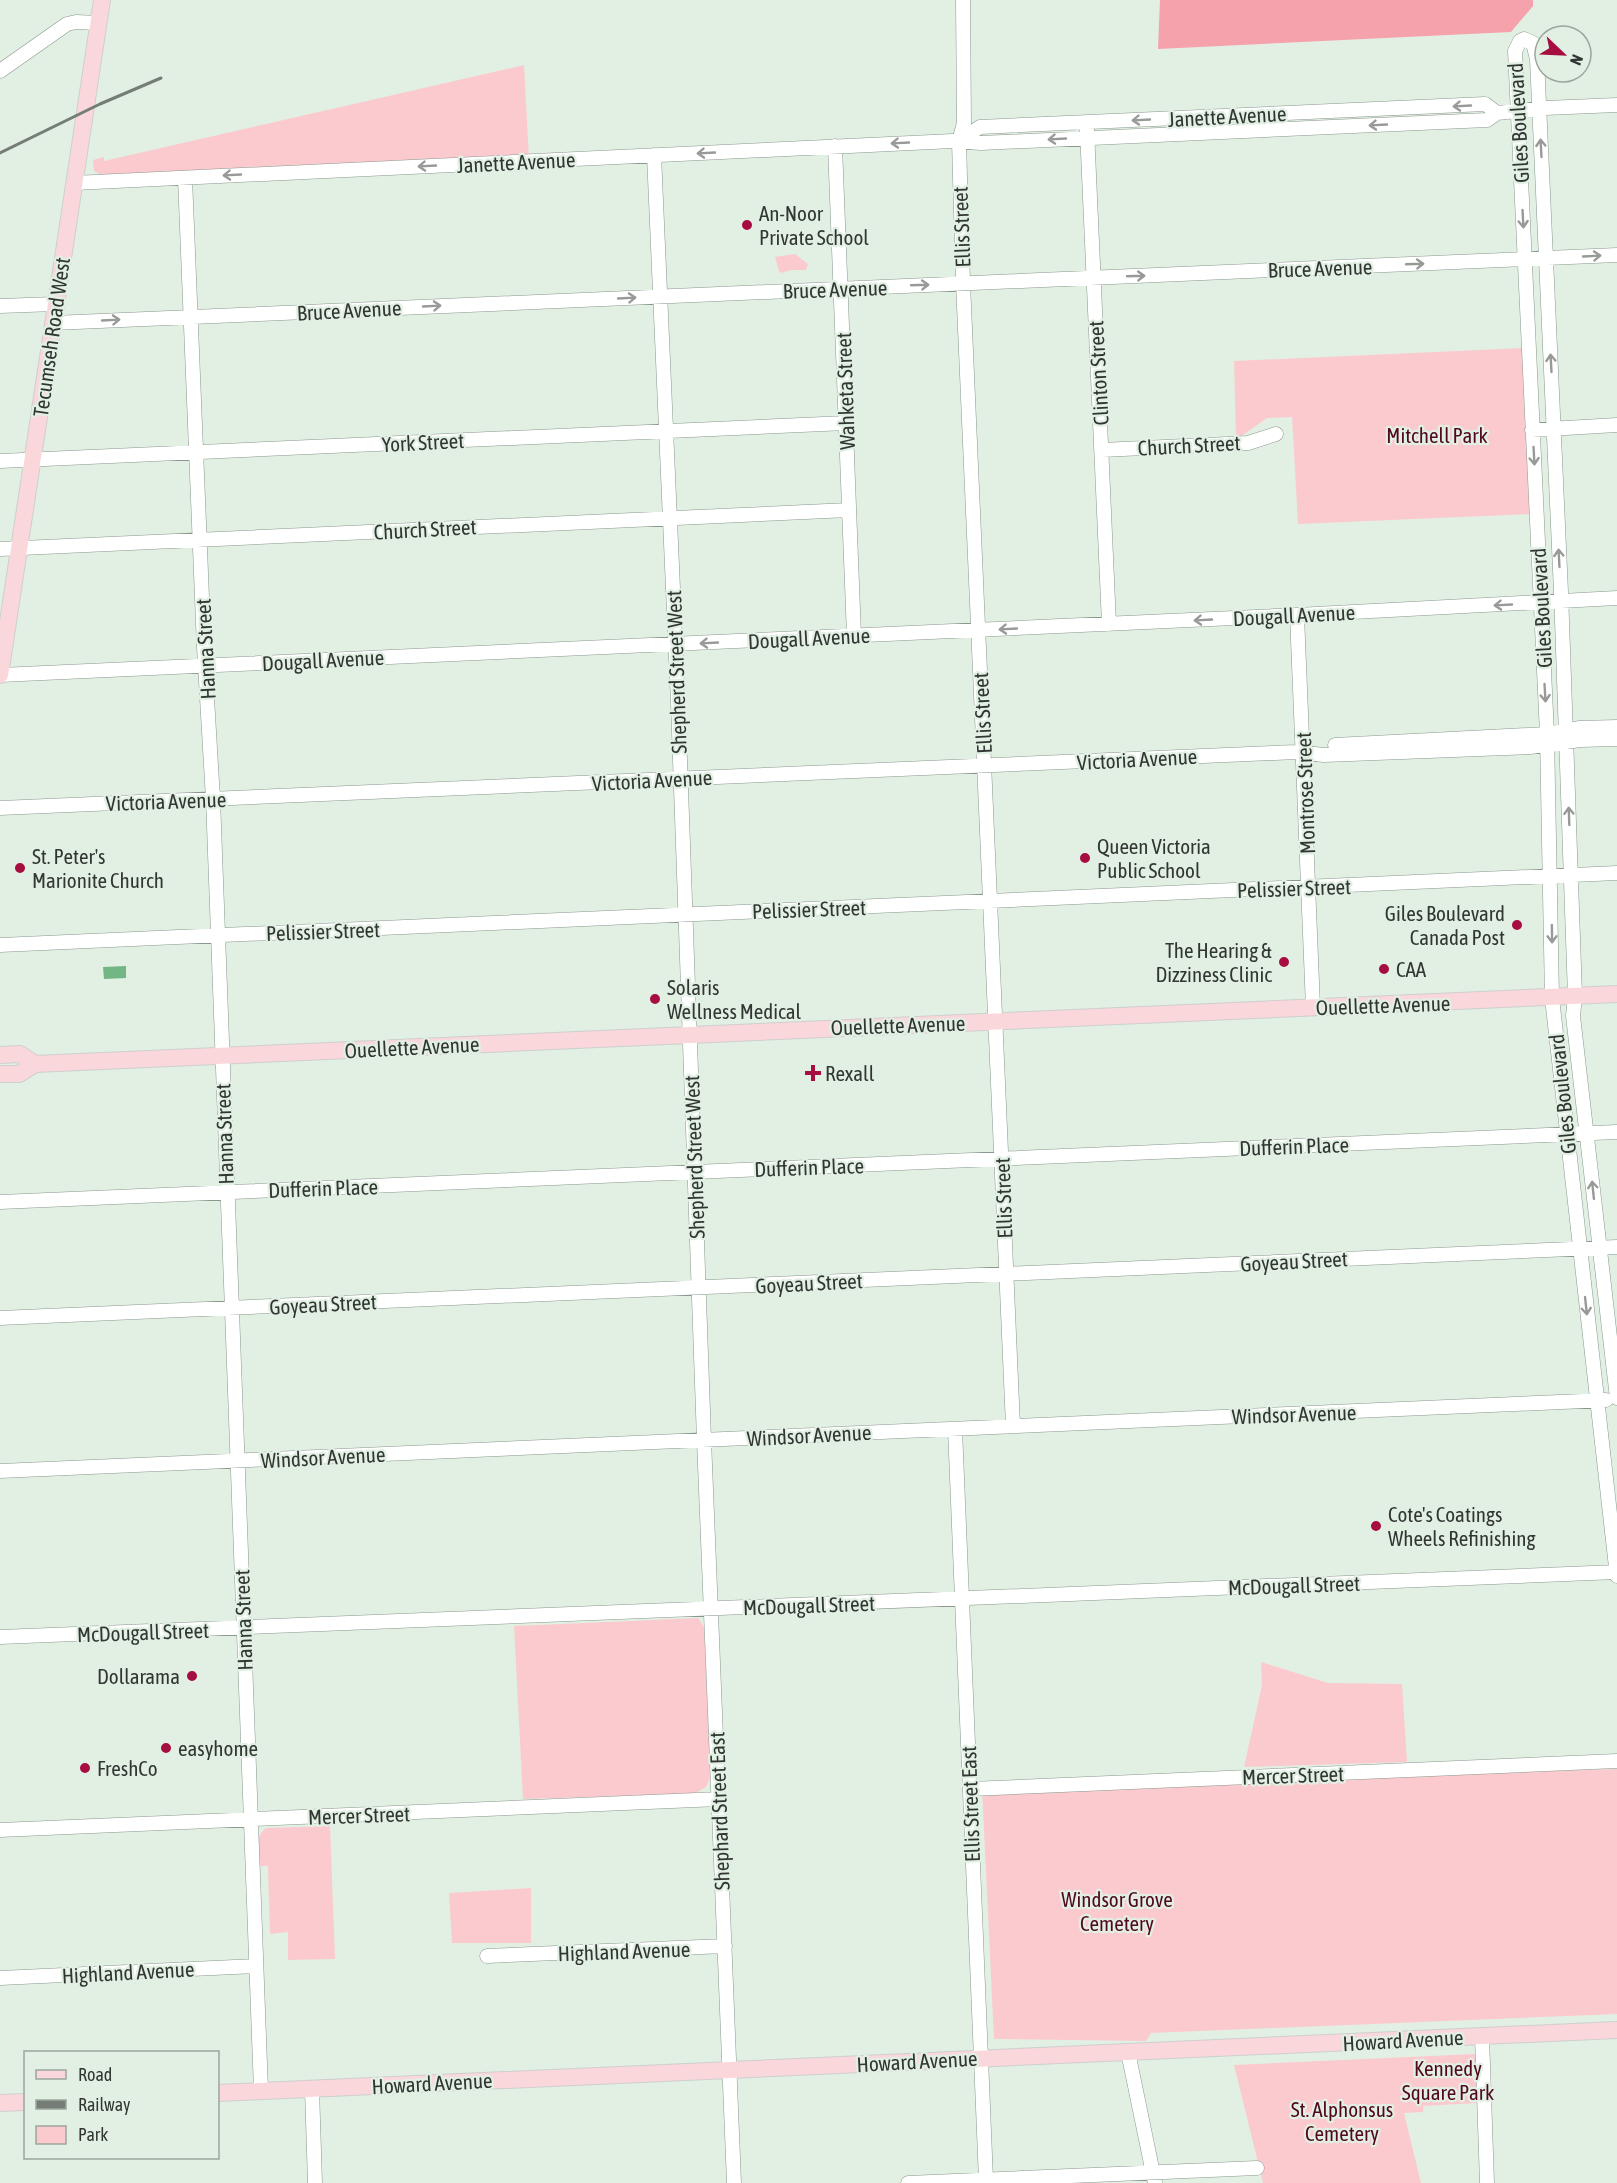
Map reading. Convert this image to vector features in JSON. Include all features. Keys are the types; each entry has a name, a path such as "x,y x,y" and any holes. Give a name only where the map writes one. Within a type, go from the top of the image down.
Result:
{"main road":[{"name":"Tecumseh Road West","path":"0,675 102,0"},
{"name":"Ouellette Avenue","path":"0,1074 19,1074 35,1064 1617,994"},
{"name":"Ouellette Avenue","path":"0,1055 20,1054 35,1064"},
{"name":"Howard Avenue","path":"219,2093 1617,2030"},
{"path":"0,2103 24,2102"}],"street":[{"name":"Ellis Street","path":"963,0 964,123 959,141 963,283 1013,1426"},
{"path":"0,71 67,24 98,23"},
{"name":"Giles Boulevard","path":"1617,1398 1573,1016 1575,996 1561,601 1539,108 1536,50 1533,43 1524,39 1520,41 1515,51 1547,740 1552,998 1617,1574"},
{"name":"Janette Avenue","path":"959,141 980,127 1485,105 1497,113"},
{"name":"Janette Avenue","path":"74,183 835,146 959,141 981,143 1487,120 1497,113 1539,108 1617,105"},
{"name":"Clinton Street","path":"1087,122 1109,624"},
{"name":"Wahketa Street","path":"835,146 854,636"},
{"name":"Shepherd Street West","path":"654,155 675,644 704,1440"},
{"name":"Hanna Street","path":"185,178 205,666 213,799 261,2091"},
{"name":"Bruce Avenue","path":"53,323 1617,255"},
{"path":"0,306 55,304"},
{"name":"York Street","path":"0,461 846,423"},
{"path":"1533,430 1617,426"},
{"name":"Church Street","path":"1102,450 1248,443 1276,435"},
{"name":"Church Street","path":"0,549 849,510"},
{"name":"Dougall Avenue","path":"0,675 1541,604 1617,598"},
{"name":"Montrose Street","path":"1298,615 1313,1007"},
{"name":"Victoria Avenue","path":"0,808 1304,752 1325,746 1547,740 1617,727"},
{"name":"Victoria Avenue","path":"1566,736 1617,739"},
{"name":"Pelissier Street","path":"0,945 1617,873"},
{"name":"Dufferin Place","path":"0,1202 1617,1132"},
{"name":"Goyeau Street","path":"0,1318 1617,1247"},
{"name":"Windsor Avenue","path":"0,1471 1597,1401 1617,1398"},
{"name":"Ellis Street East","path":"955,1429 986,2180"},
{"name":"Shephard Street East","path":"704,1440 734,2183"},
{"name":"McDougall Street","path":"0,1637 1617,1574"},
{"name":"Mercer Street","path":"970,1789 1617,1761"},
{"name":"Mercer Street","path":"0,1830 719,1799"},
{"name":"Highland Avenue","path":"487,1956 725,1946"},
{"name":"Highland Avenue","path":"0,1978 256,1966"},
{"path":"1482,2036 1487,2183"},
{"path":"1128,2052 1154,2178"},
{"path":"312,2088 315,2183"},
{"path":"908,2183 1154,2178 1257,2168"}],"green space":[{"path":"524,65 529,159 102,175 94,171 93,160 104,157 104,161"},
{"path":"795,254 808,264 806,270 781,273 775,257"},
{"name":"Mitchell Park","path":"1523,348 1531,514 1298,524 1292,417 1267,418 1236,440 1234,361"},
{"path":"698,1618 704,1627 711,1776 706,1787 694,1794 523,1799 514,1626"},
{"path":"1261,1662 1328,1683 1402,1684 1407,1762 1244,1767 1262,1685"},
{"name":"Windsor Grove Cemetery","path":"1617,1769 1617,2014 1151,2033 1146,2041 994,2039 982,1788"},
{"path":"330,1826 335,1959 288,1960 288,1932 270,1934 268,1866 258,1866 258,1840 266,1828"},
{"path":"531,1888 531,1943 452,1943 449,1893"},
{"name":"St. Alphonsus Cemetery","path":"1475,2054 1477,2103 1423,2106 1423,2112 1404,2113 1421,2183 1263,2183 1234,2065"}],"shaded area":[{"path":"1160,0 1533,0 1533,6 1511,32 1158,49"},
{"path":"126,966 126,978 104,979 103,967"}],"railway":[{"path":"0,153 100,104 161,78"}],"place":[{"name":"An-Noor Private School","path":"747,225"},
{"name":"Queen Victoria Public School","path":"1085,858"},
{"name":"St. Peter's Marionite Church","path":"20,868"},
{"name":"Giles Boulevard Canada Post","path":"1517,925"},
{"name":"The Hearing & Dizziness Clinic","path":"1284,962"},
{"name":"CAA","path":"1384,969"},
{"name":"Solaris Wellness Medical","path":"655,999"},
{"name":"Rexall","path":"813,1073"},
{"name":"Cote's Coatings Wheels Refinishing","path":"1376,1526"},
{"name":"Dollarama","path":"192,1676"},
{"name":"easyhome","path":"166,1748"},
{"name":"FreshCo","path":"85,1768"}],"park label":[{"name":"Kennedy Square Park","path":"1448,2080"}]}
